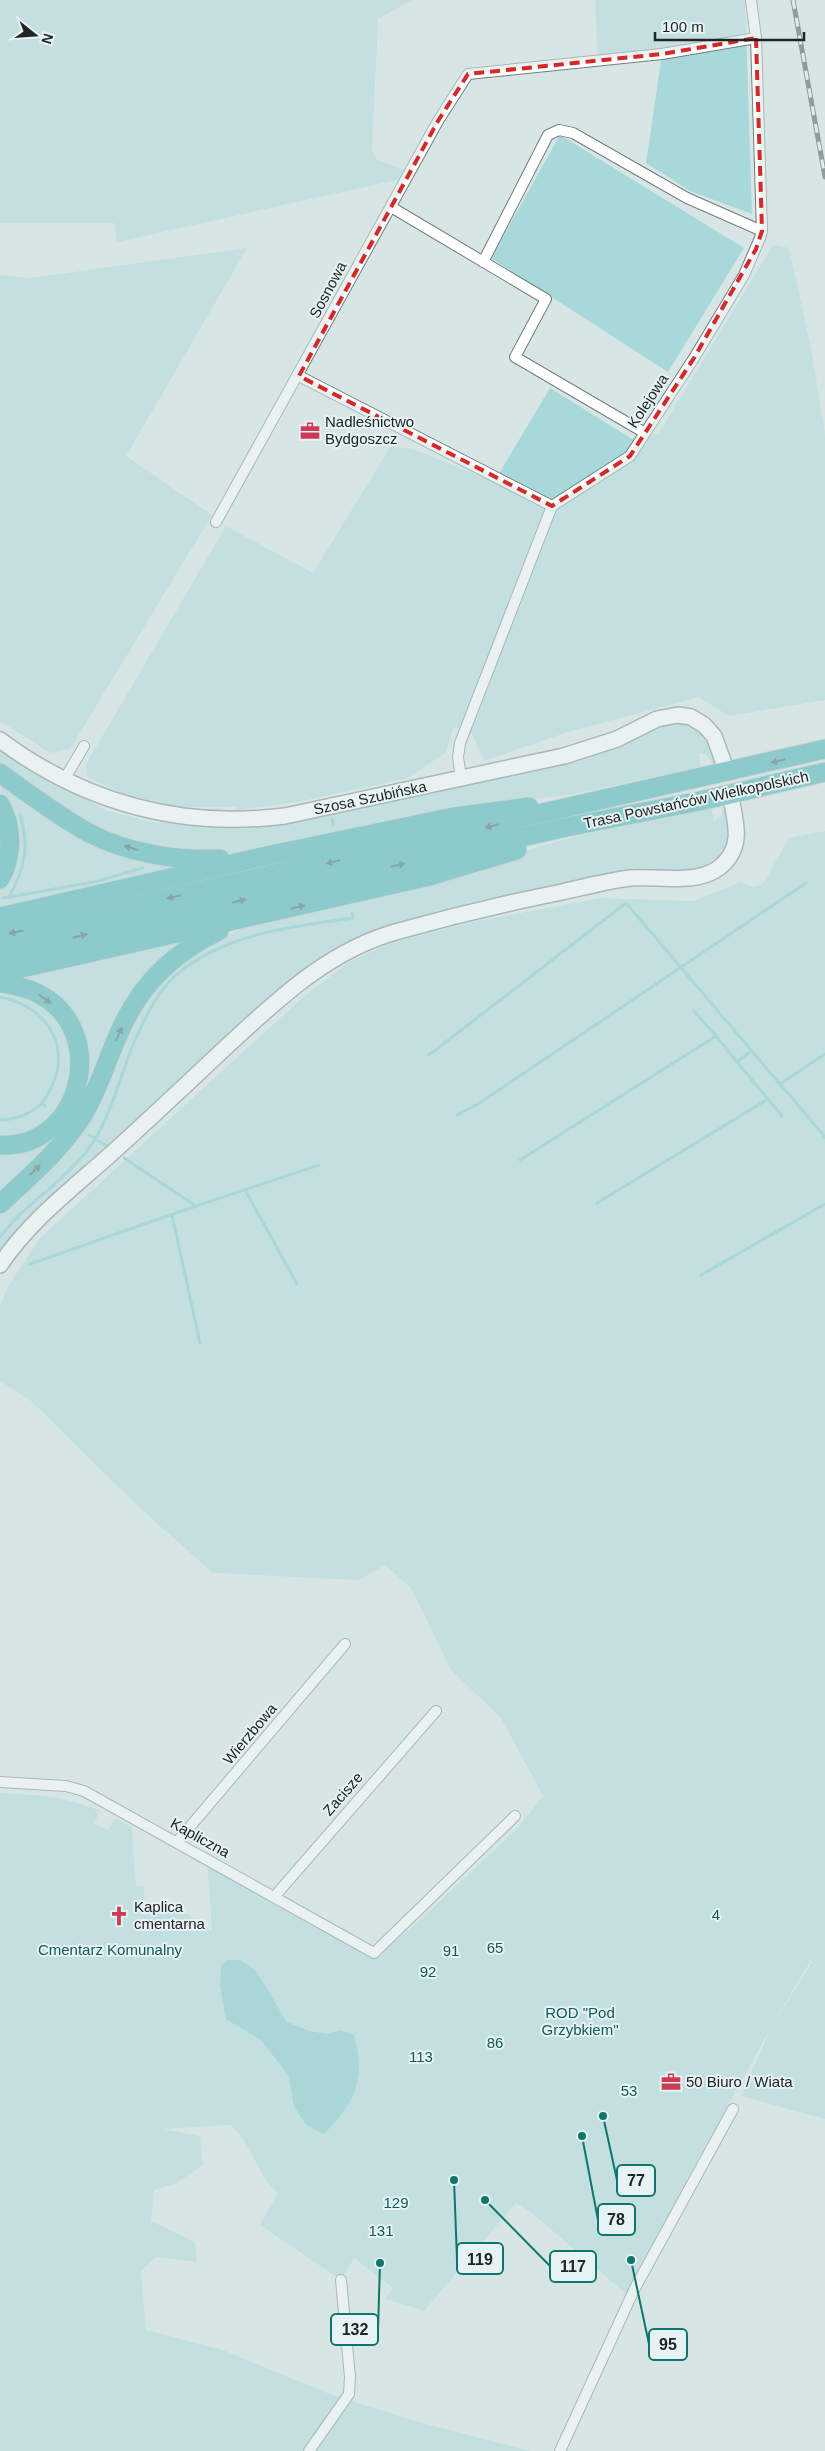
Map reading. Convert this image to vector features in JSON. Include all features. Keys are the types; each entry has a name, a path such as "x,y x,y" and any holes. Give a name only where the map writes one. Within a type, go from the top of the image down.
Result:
{"highway":[{"name":"Trasa Powstańców Wielkopolskich","path":"624,796 825,750"},
{"name":"Trasa Powstańców Wielkopolskich","path":"567,827 700,801 825,772"},
{"path":"0,773 63,818 110,842 177,858 217,859 266,856"},
{"path":"0,917 266,856 453,817 624,796"},
{"path":"0,936 624,796"},
{"path":"0,804 8,828 10,846 8,860 0,879"},
{"path":"0,973 251,918 430,876 527,846 567,827"},
{"path":"0,954 567,827"},
{"path":"0,1204 66,1138 82,1117 94,1096 123,1024 150,980 169,962 191,946 251,918"},
{"path":"0,983 21,987 37,993 50,1001 66,1018 76,1036 80,1056 79,1079 73,1098 62,1117 36,1138 19,1144 0,1146"}],"street":[{"name":"Kolejowa","path":"552,506 630,456 694,358 744,275 762,231 756,38 751,0"},
{"name":"Sosnowa","path":"216,522 299,376 438,120 468,74 662,54 756,38"},
{"path":"483,262 548,135 559,130 573,133 687,198 762,231"},
{"path":"391,207 546,299 514,358 645,433"},
{"path":"299,376 552,506 460,744 458,757 461,778"},
{"name":"Szosa Szubińska","path":"0,740 64,780 96,795 154,812 212,820 257,820 285,816 461,778 584,750 630,734 657,719 678,715 691,718 704,726 714,736 723,761"},
{"path":"64,780 84,746"},
{"path":"0,1264 33,1223 109,1156 275,1003 313,972 356,946 396,931 495,906 626,879 654,876 693,878 709,874 727,860 736,844 738,828 732,803"},
{"name":"Wierzbowa","path":"177,1842 345,1644"},
{"name":"Zacisze","path":"274,1897 436,1711"},
{"name":"Kapliczna","path":"0,1782 66,1786 84,1791 374,1953 515,1816"},
{"path":"560,2451 634,2290 733,2109"},
{"path":"309,2451 349,2394 350,2378 341,2280"}],"highlighted area":[{"path":"756,38 762,231 756,249 694,358 630,456 552,506 299,376 438,121 468,74 662,54"}],"green space":[{"path":"0,0 412,0 378,19 372,150 376,159 405,170 401,179 117,242 114,223 0,223"},
{"path":"595,0 745,0 752,214 690,191 646,163 662,54 598,61"},
{"path":"560,135 744,248 668,372 491,258"},
{"path":"773,245 789,248 811,348 825,434 825,700 729,716 699,697 568,732 484,761 472,734 454,727 445,753 408,778 298,802 235,810 236,807 179,807 126,795 87,777 86,764 226,526 313,573 391,446 416,450 494,482 550,388 632,439 659,433"},
{"path":"247,248 126,456 212,515 70,749 50,753 0,721 0,275 30,278"},
{"path":"662,725 693,727 704,734 712,745 716,763 713,764 705,754 699,753 701,767 568,795 415,814 253,851 215,855 177,853 97,829 0,765 0,747 105,810 151,822 201,825 332,813 596,755 630,742"},
{"path":"0,778 72,828 200,865 0,911 0,890 6,880"},
{"path":"727,804 731,828 725,853 708,867 689,871 649,871 429,917 375,931 338,948 0,1253 0,1213 71,1141 145,1002 177,965 222,937 247,927 391,894 557,841 711,807 714,822 721,816 724,805"},
{"path":"825,831 825,2119 741,2096 772,2027 686,2181 686,2185 626,2294 532,2213 516,2203 424,2311 386,2299 393,2288 354,2258 341,2280 260,2225 278,2193 264,2177 244,2141 230,2125 162,2129 200,2136 203,2165 175,2184 154,2190 151,2221 195,2242 197,2262 156,2257 141,2271 146,2330 223,2350 327,2393 415,2421 530,2451 0,2451 0,1793 39,1796 75,1802 100,1811 94,1823 108,1830 115,1818 132,1827 136,1886 144,1886 145,1908 178,1908 212,1931 207,1859 373,1956 383,1955 382,1951 409,1930 517,1829 543,1796 501,1718 451,1670 411,1588 385,1565 359,1580 213,1573 142,1510 30,1400 0,1381 0,1307 7,1288 41,1237 302,998 349,962 388,944 472,922 601,898 693,901 736,884 738,881 754,887 763,884 789,838","holes":["802,1955 812,1962 773,2025 810,1962"]},
{"path":"196,936 174,953 68,1129 0,1196 0,1150 61,1126 78,1025 5,979"},
{"path":"0,990 19,993 54,1014 73,1050 64,1103 34,1131 0,1140"}],"shaded area":[{"path":"227,1960 241,1960 256,1971 287,2022 309,2031 327,2034 341,2030 354,2035 359,2064 356,2089 344,2111 324,2134 306,2125 294,2106 289,2076 261,2040 226,2019 220,1986 221,1965"}],"waterway":[{"path":"9,897 19,876 24,857 25,836 20,814"},
{"path":"332,819 333,824"},
{"path":"4,898 94,882 143,868"},
{"path":"457,1115 478,1104 806,883"},
{"path":"429,1055 626,903 825,1137"},
{"path":"0,1237 19,1215 72,1168 95,1139 107,1116 130,1052 143,1023 157,997 175,976 214,950 236,941 283,929 353,918 352,913"},
{"path":"0,997 19,1003 35,1012 54,1037 58,1053 58,1069 52,1086 42,1103"},
{"path":"694,1011 716,1036"},
{"path":"520,1160 716,1036 737,1062"},
{"path":"597,1203 768,1099 737,1062 751,1051"},
{"path":"780,1084 825,1054"},
{"path":"768,1099 782,1116"},
{"path":"0,1120 22,1116 42,1103 45,1106"},
{"path":"89,1135 107,1146"},
{"path":"124,1158 196,1206 319,1165"},
{"path":"245,1190 297,1284"},
{"path":"701,1275 825,1204"},
{"path":"30,1264 196,1206"},
{"path":"172,1215 200,1343"}],"railway":[{"path":"793,0 825,177"}],"place":[{"name":"Nadleśnictwo Bydgoszcz","path":"310,431"},
{"name":"Kaplica cmentarna","path":"119,1916"},
{"name":"50 Biuro / Wiata","path":"671,2082"},
{"name":"77","path":"603,2116"},
{"name":"78","path":"582,2136"},
{"name":"119","path":"454,2180"},
{"name":"117","path":"485,2200"},
{"name":"95","path":"631,2260"},
{"name":"132","path":"380,2263"}],"park label":[{"name":"4","path":"716,1915"},
{"name":"65","path":"495,1948"},
{"name":"Cmentarz Komunalny","path":"110,1950"},
{"name":"91","path":"451,1951"},
{"name":"92","path":"428,1972"},
{"name":"ROD \"Pod Grzybkiem\"","path":"580,2022"},
{"name":"86","path":"495,2043"},
{"name":"113","path":"421,2057"},
{"name":"53","path":"629,2091"},
{"name":"129","path":"396,2203"},
{"name":"131","path":"381,2231"}]}
